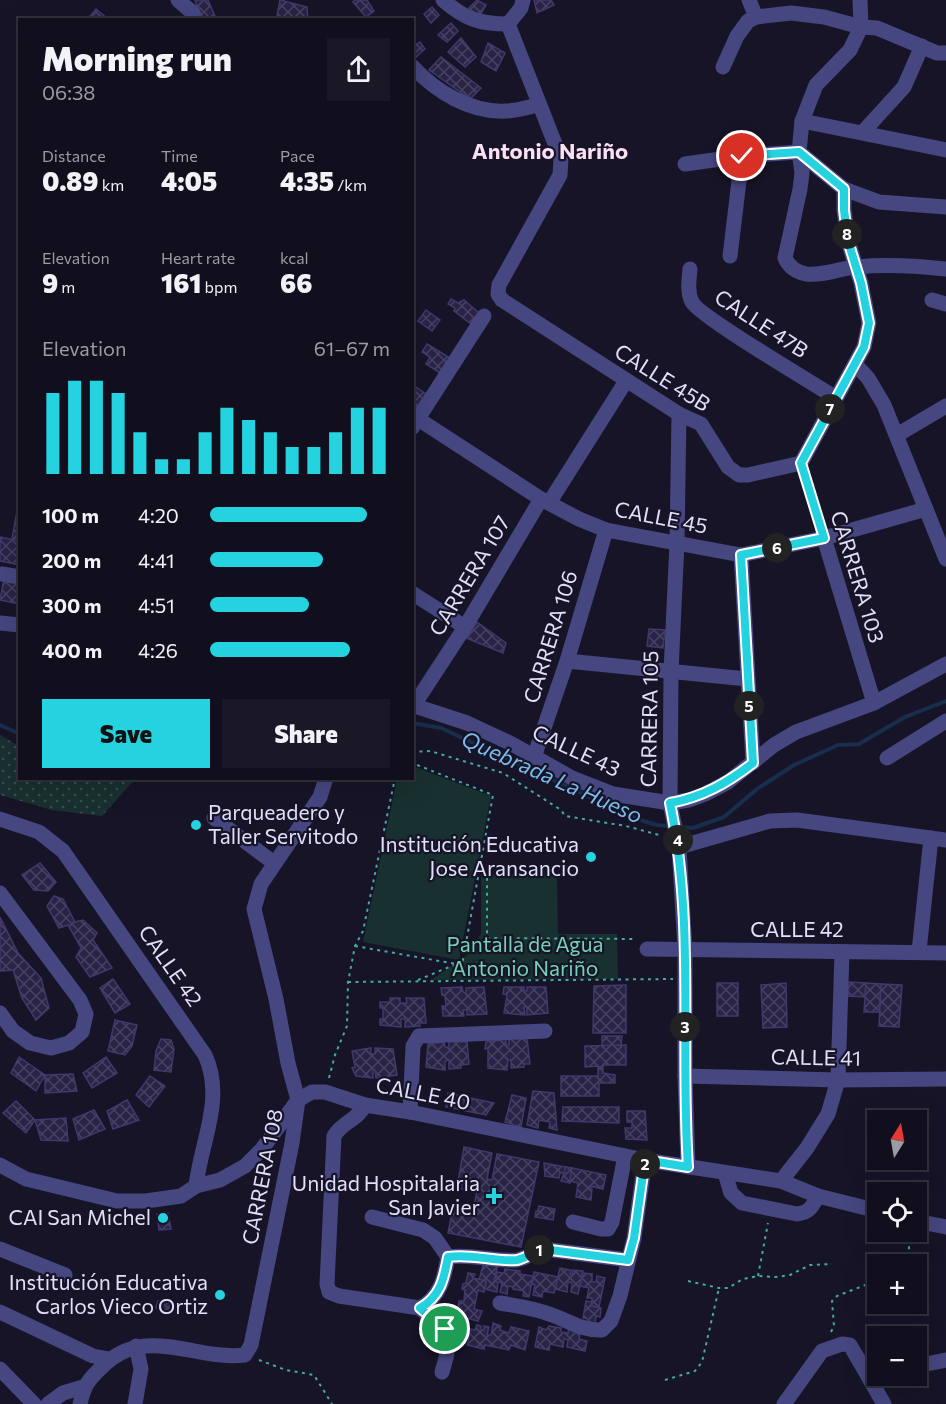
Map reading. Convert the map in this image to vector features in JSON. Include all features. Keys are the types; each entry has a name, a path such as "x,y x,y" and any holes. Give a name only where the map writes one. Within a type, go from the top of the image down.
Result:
{"street":[{"path":"178,0 195,18"},
{"path":"443,0 469,19 486,24 508,24"},
{"path":"508,24 521,8 523,0"},
{"path":"749,0 756,17"},
{"path":"860,0 861,27 850,50 816,85 802,121 799,152 802,173 785,258 788,265 805,274 821,274 856,267 899,266 946,269"},
{"path":"723,67 742,28 748,21 756,17 791,13 877,28 937,53 946,53"},
{"path":"414,68 463,104 484,110 507,111 538,105 508,24"},
{"path":"862,133 904,87 922,46"},
{"name":"CALLE 45B","path":"538,105 561,159 560,176 500,285 498,294 502,300 626,381 679,414 701,424 728,467 738,476 801,463"},
{"path":"802,121 946,150"},
{"path":"685,164 742,156 799,152 844,189 879,202 946,207"},
{"path":"730,256 742,156"},
{"path":"801,463 864,347 869,323 848,241 844,189"},
{"name":"CALLE 47B","path":"690,269 688,284 692,303 711,319 836,398"},
{"path":"415,421 484,316"},
{"path":"855,364 868,378 884,405 945,551"},
{"name":"CARRERA 107","path":"414,704 626,381"},
{"path":"897,435 946,406"},
{"name":"CARRERA 105","path":"679,414 677,543 671,671 670,803 679,847 685,950 688,1167"},
{"name":"CALLE 45","path":"415,421 545,501 579,519 606,530 741,555 824,538 927,509"},
{"name":"CARRERA 106","path":"534,757 567,660 606,530"},
{"name":"CARRERA 103","path":"824,538 874,703"},
{"path":"741,555 753,763"},
{"path":"2,574 18,577"},
{"path":"414,594 465,627"},
{"path":"0,622 18,625"},
{"path":"567,660 747,679"},
{"name":"CALLE 43","path":"414,705 467,723 512,744 572,778 613,794 670,803 689,800 705,794 728,782 774,745 796,732 874,703 946,664"},
{"path":"887,758 946,721"},
{"name":"CARRERA 108","path":"245,1355 251,1345 292,1143 298,1100 254,909 261,884 300,830 320,797 325,780"},
{"path":"214,818 274,863"},
{"name":"CALLE 42","path":"0,819 39,832 63,850 205,1055 211,1068 214,1085 213,1104 196,1186"},
{"path":"679,847 770,821 797,820 938,839 919,951"},
{"path":"0,893 80,1000 86,1014 82,1032 69,1043 51,1048 30,1043 13,1031 0,1013"},
{"name":"CALLE 42","path":"643,944 685,950 946,952"},
{"path":"781,1181 807,1148 828,1114 838,1080 842,952"},
{"path":"410,1112 413,1046 418,1036 545,1031"},
{"name":"CALLE 41","path":"685,1076 838,1080 946,1079"},
{"path":"0,1165 26,1179 117,1201 146,1201 181,1196 196,1186 220,1179 244,1166 262,1149 298,1100 312,1092 325,1092"},
{"name":"CALLE 40","path":"325,1092 365,1105 410,1112 645,1160 781,1181 818,1196 867,1208"},
{"path":"365,1105 359,1116 340,1126 334,1136 327,1284 329,1292 339,1296 420,1308 445,1329 449,1341 448,1354 442,1372"},
{"path":"573,1222 601,1229 608,1228 612,1222 626,1156"},
{"path":"500,1303 526,1307 552,1315 591,1331 602,1330 611,1321 620,1296 634,1238 645,1160"},
{"path":"725,1173 731,1193 742,1203 797,1214 805,1213 810,1209 818,1196"},
{"path":"372,1217 423,1230 435,1238 448,1257 444,1279 437,1294 420,1308"},
{"path":"927,1223 946,1227"},
{"path":"0,1249 65,1275"},
{"path":"448,1257 461,1255 515,1260 527,1258 534,1251 543,1249 628,1260"},
{"path":"0,1312 93,1356 109,1359"},
{"path":"784,1404 822,1351 842,1344 850,1345 867,1374"},
{"path":"48,1404 63,1393 83,1387 109,1359 136,1346 160,1345 232,1356 245,1355"},
{"path":"135,1404 141,1369 136,1346"},
{"path":"927,1364 946,1360"},
{"path":"0,1369 34,1404"},
{"path":"874,1386 884,1404"},
{"path":"80,1404 83,1387"}],"path":[{"name":"CARRERA 103","path":"801,463 824,538"},
{"path":"414,752 430,752 503,773 561,810 565,816 626,826 659,836"},
{"path":"355,946 462,965 493,795 414,764"},
{"path":"325,1092 335,1055 347,1026 348,982 355,946 363,931 395,780"},
{"path":"481,864 487,878 487,938 643,944"},
{"path":"416,981 456,964"},
{"path":"348,982 685,979"},
{"path":"758,1276 771,1209"},
{"path":"688,1281 718,1288 728,1287 758,1276 783,1276 810,1265 832,1263"},
{"path":"822,1351 834,1326 832,1301 837,1296 867,1284"},
{"path":"665,1380 695,1371 702,1362 718,1288"},
{"path":"245,1355 286,1370 314,1375 332,1404"}],"green space":[{"path":"0,735 18,745 18,780 134,780 102,816 52,810 0,795"},
{"path":"414,766 491,796 459,960 363,942 397,780 414,780"},
{"name":"Pantalla de Agua Antonio Nariño","path":"557,873 558,934 617,934 618,979 431,980 466,956 481,934 481,874"}],"building":[{"path":"195,0 208,0 215,16 200,18"},
{"path":"280,0 307,7 308,18 284,18 277,15"},
{"path":"367,0 374,11 366,17 353,2"},
{"path":"477,0 486,5 479,17 469,8"},
{"path":"534,0 551,0 554,5 537,13"},
{"path":"432,7 439,15 431,23 424,14"},
{"path":"96,9 107,18 89,18"},
{"path":"451,23 458,31 447,42 438,35"},
{"path":"461,38 476,57 465,67 448,52"},
{"path":"420,42 425,49 414,59 414,46"},
{"path":"488,43 505,53 496,71 481,62"},
{"path":"441,57 481,88 470,99 429,70"},
{"path":"451,299 458,303 464,300 479,313 471,324 448,304"},
{"path":"426,310 440,320 432,331 418,321"},
{"path":"427,344 450,358 440,373 426,364 430,357 422,352"},
{"path":"414,386 426,394 417,407 414,405"},
{"path":"18,506 18,539 12,538"},
{"path":"0,537 18,541 18,565 0,561"},
{"path":"4,579 18,582 18,604 0,600"},
{"path":"477,622 506,643 503,653 466,638"},
{"path":"649,629 665,630 663,648 647,646"},
{"path":"40,863 56,882 48,891 34,890 22,875"},
{"path":"54,896 63,899 75,922 83,920 97,933 93,940 112,968 90,977 76,957 81,948 68,925 59,928 47,906"},
{"path":"0,917 18,953 41,978 49,1008 36,1020 22,998 13,970 0,971"},
{"path":"113,979 130,1004 115,1013 100,988"},
{"path":"849,982 866,983 865,997 848,996"},
{"path":"717,983 738,983 738,1016 717,1016"},
{"path":"786,983 787,1027 763,1028 761,985"},
{"path":"866,983 881,984 879,1012 864,1012"},
{"path":"881,984 902,985 899,1027 879,1026"},
{"path":"626,985 626,1033 593,1033 594,986"},
{"path":"462,987 463,992 466,993 466,988 484,987 487,1014 467,1015 467,1010 463,1010 464,1016 443,1016 442,1006 446,1006 441,988"},
{"path":"504,987 524,987 524,991 527,991 527,987 546,987 548,1013 527,1015 527,1007 524,1007 525,1015 504,1013 507,995 503,994"},
{"path":"390,998 400,998 400,1003 407,1003 406,998 424,998 426,1023 419,1023 420,1026 405,1027 405,1019 401,1019 401,1027 380,1025 380,1019 383,1019 383,1008 380,1008 380,1002 390,1002"},
{"path":"115,1020 137,1025 132,1046 125,1055 108,1051"},
{"path":"602,1036 622,1036 621,1046 602,1046"},
{"path":"509,1038 527,1038 530,1064 511,1068 511,1060 508,1060 507,1070 488,1068 486,1042 506,1039 506,1045 509,1045"},
{"path":"161,1039 171,1040 174,1049 171,1072 154,1070 156,1051"},
{"path":"449,1041 467,1042 469,1064 461,1065 461,1068 449,1069 449,1060 445,1061 445,1070 426,1067 428,1044 444,1042 445,1047 449,1047"},
{"path":"626,1045 626,1065 603,1065 603,1073 615,1075 615,1083 599,1083 599,1096 561,1096 561,1076 598,1076 598,1066 585,1067 585,1046"},
{"path":"371,1048 371,1054 375,1054 375,1048 393,1049 397,1075 376,1078 373,1069 373,1078 356,1076 352,1068 355,1067 352,1051"},
{"path":"19,1057 45,1075 36,1091 11,1073"},
{"path":"106,1057 117,1073 92,1088 83,1073"},
{"path":"73,1074 77,1091 45,1093 45,1075"},
{"path":"150,1076 165,1086 149,1107 136,1095"},
{"path":"533,1091 554,1093 557,1130 549,1128 550,1122 539,1120 538,1128 527,1125"},
{"path":"448,1093 494,1103 486,1115 446,1107"},
{"path":"512,1095 526,1098 521,1127 505,1122"},
{"path":"127,1100 139,1120 113,1129 107,1111"},
{"path":"16,1101 35,1120 26,1133 3,1113"},
{"path":"563,1107 619,1107 619,1123 562,1121"},
{"path":"94,1110 105,1129 79,1140 73,1119"},
{"path":"627,1111 645,1111 647,1140 626,1139 625,1128 632,1128 632,1122 627,1122"},
{"path":"66,1118 68,1141 41,1140 35,1120"},
{"name":"Unidad Hospitalaria San Javier","path":"464,1147 492,1153 487,1179 492,1180 497,1154 539,1162 521,1247 448,1233 454,1203 474,1207 478,1185 469,1183 468,1190 457,1188"},
{"path":"544,1163 566,1167 565,1173 560,1173 559,1178 545,1176"},
{"path":"566,1167 572,1168 570,1183 561,1181"},
{"path":"572,1168 606,1175 603,1189 590,1186 591,1200 576,1197 578,1183 570,1181"},
{"path":"539,1206 555,1209 553,1220 535,1217"},
{"name":"CAI San Michel","path":"168,1213 171,1229 159,1230 157,1214"},
{"path":"484,1262 498,1265 494,1281 498,1282 497,1292 484,1289 486,1281 479,1280"},
{"path":"560,1268 571,1270 572,1275 573,1270 583,1271 578,1294 571,1292 572,1283 568,1282 567,1292 555,1289"},
{"path":"505,1269 533,1276 529,1297 523,1296 524,1291 508,1286 507,1294 500,1292 502,1283 494,1281 497,1272 504,1273"},
{"path":"534,1272 558,1277 554,1293 543,1291 542,1297 533,1295"},
{"path":"468,1273 475,1274 473,1278 486,1281 484,1292 478,1290 474,1309 482,1311 478,1321 467,1318 467,1322 459,1320 461,1308 458,1307 459,1301 464,1301 465,1290 462,1289"},
{"path":"583,1273 592,1274 592,1282 596,1282 597,1276 605,1278 599,1307 591,1306 592,1298 587,1298 589,1288 580,1286"},
{"path":"158,1301 171,1304 169,1312 156,1308"},
{"path":"586,1301 592,1302 591,1306 601,1308 600,1317 596,1316 595,1325 583,1318"},
{"path":"493,1323 501,1326 500,1330 509,1333 511,1327 529,1331 525,1350 511,1345 509,1350 485,1345 484,1349 467,1345 471,1329 475,1330 477,1325 481,1326 481,1330 484,1330 484,1326 489,1327 487,1335 491,1335"},
{"path":"549,1326 561,1328 561,1332 568,1333 569,1328 576,1329 576,1333 580,1334 579,1339 587,1341 585,1351 567,1347 568,1340 564,1339 563,1347 550,1344 549,1350 535,1347 539,1327 546,1330"}],"waterway":[{"name":"Quebrada La Hueso","path":"680,827 693,828 724,817 757,789 794,765 838,745 859,744 905,717 946,701"},
{"name":"Quebrada La Hueso","path":"414,723 441,728 640,820 669,826"},
{"name":"Quebrada La Hueso","path":"0,725 18,733"}],"place":[{"name":"Parqueadero y Taller Servitodo","path":"196,825"},
{"name":"Institución Educativa Jose Aransancio","path":"591,857"},
{"name":"Unidad Hospitalaria San Javier","path":"494,1196"},
{"name":"CAI San Michel","path":"163,1218"},
{"name":"Institución Educativa Carlos Vieco Ortiz","path":"220,1295"}],"district":[{"name":"Antonio Nariño","path":"550,151"}],"route":[{"path":"445,1329 420,1308 437,1294 444,1279 448,1257 461,1255 515,1260 527,1258 534,1251 543,1249 628,1260 634,1238 645,1160 688,1167 685,950 679,847 670,803 689,800 705,794 728,782 753,763 741,555 824,538 801,463 864,347 869,323 861,283 848,241 844,189 799,152 742,156"}]}
